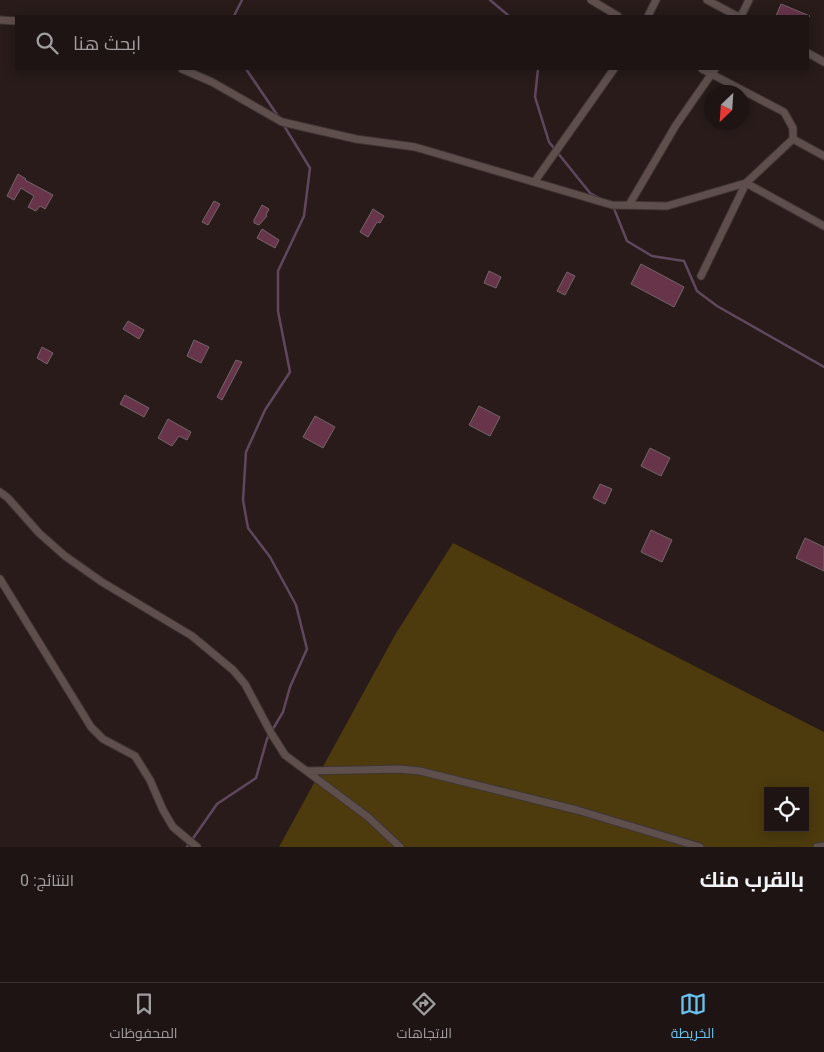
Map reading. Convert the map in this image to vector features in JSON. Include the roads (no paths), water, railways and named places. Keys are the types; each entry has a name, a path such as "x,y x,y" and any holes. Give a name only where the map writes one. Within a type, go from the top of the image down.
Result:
{"street":[{"path":"591,0 616,15"},
{"path":"648,15 656,0"},
{"path":"707,0 735,15"},
{"path":"742,15 749,0"},
{"path":"0,20 15,21"},
{"path":"809,54 824,62"},
{"path":"184,70 212,82 282,122 356,139 415,147 612,205 667,206 746,183 824,226"},
{"path":"535,181 613,70"},
{"path":"629,205 676,125 713,72 784,112 793,128 793,139 746,183 701,276"},
{"path":"793,139 824,156"},
{"path":"0,492 8,498 39,533 65,556 102,582 192,636 233,670 245,684 276,743 285,755 368,817 400,847"},
{"path":"0,578 91,727 103,739 135,756 150,780 163,810 174,827 197,847"},
{"path":"308,771 399,769 420,771 577,810 700,847"},
{"path":"817,847 824,846"}],"waterway":[{"path":"234,15 242,0"},
{"path":"490,0 508,15"},
{"path":"247,70 280,119"},
{"path":"538,70 535,97 549,142 590,193 601,199"},
{"path":"187,847 217,804 256,778 267,739 283,712 290,687 307,649 296,605 270,557 248,528 243,500 246,452 265,410 290,372 278,311 278,271 304,216 310,168 283,124"},
{"path":"613,206 627,241 652,256 684,261 697,291 717,306 824,367"}]}
